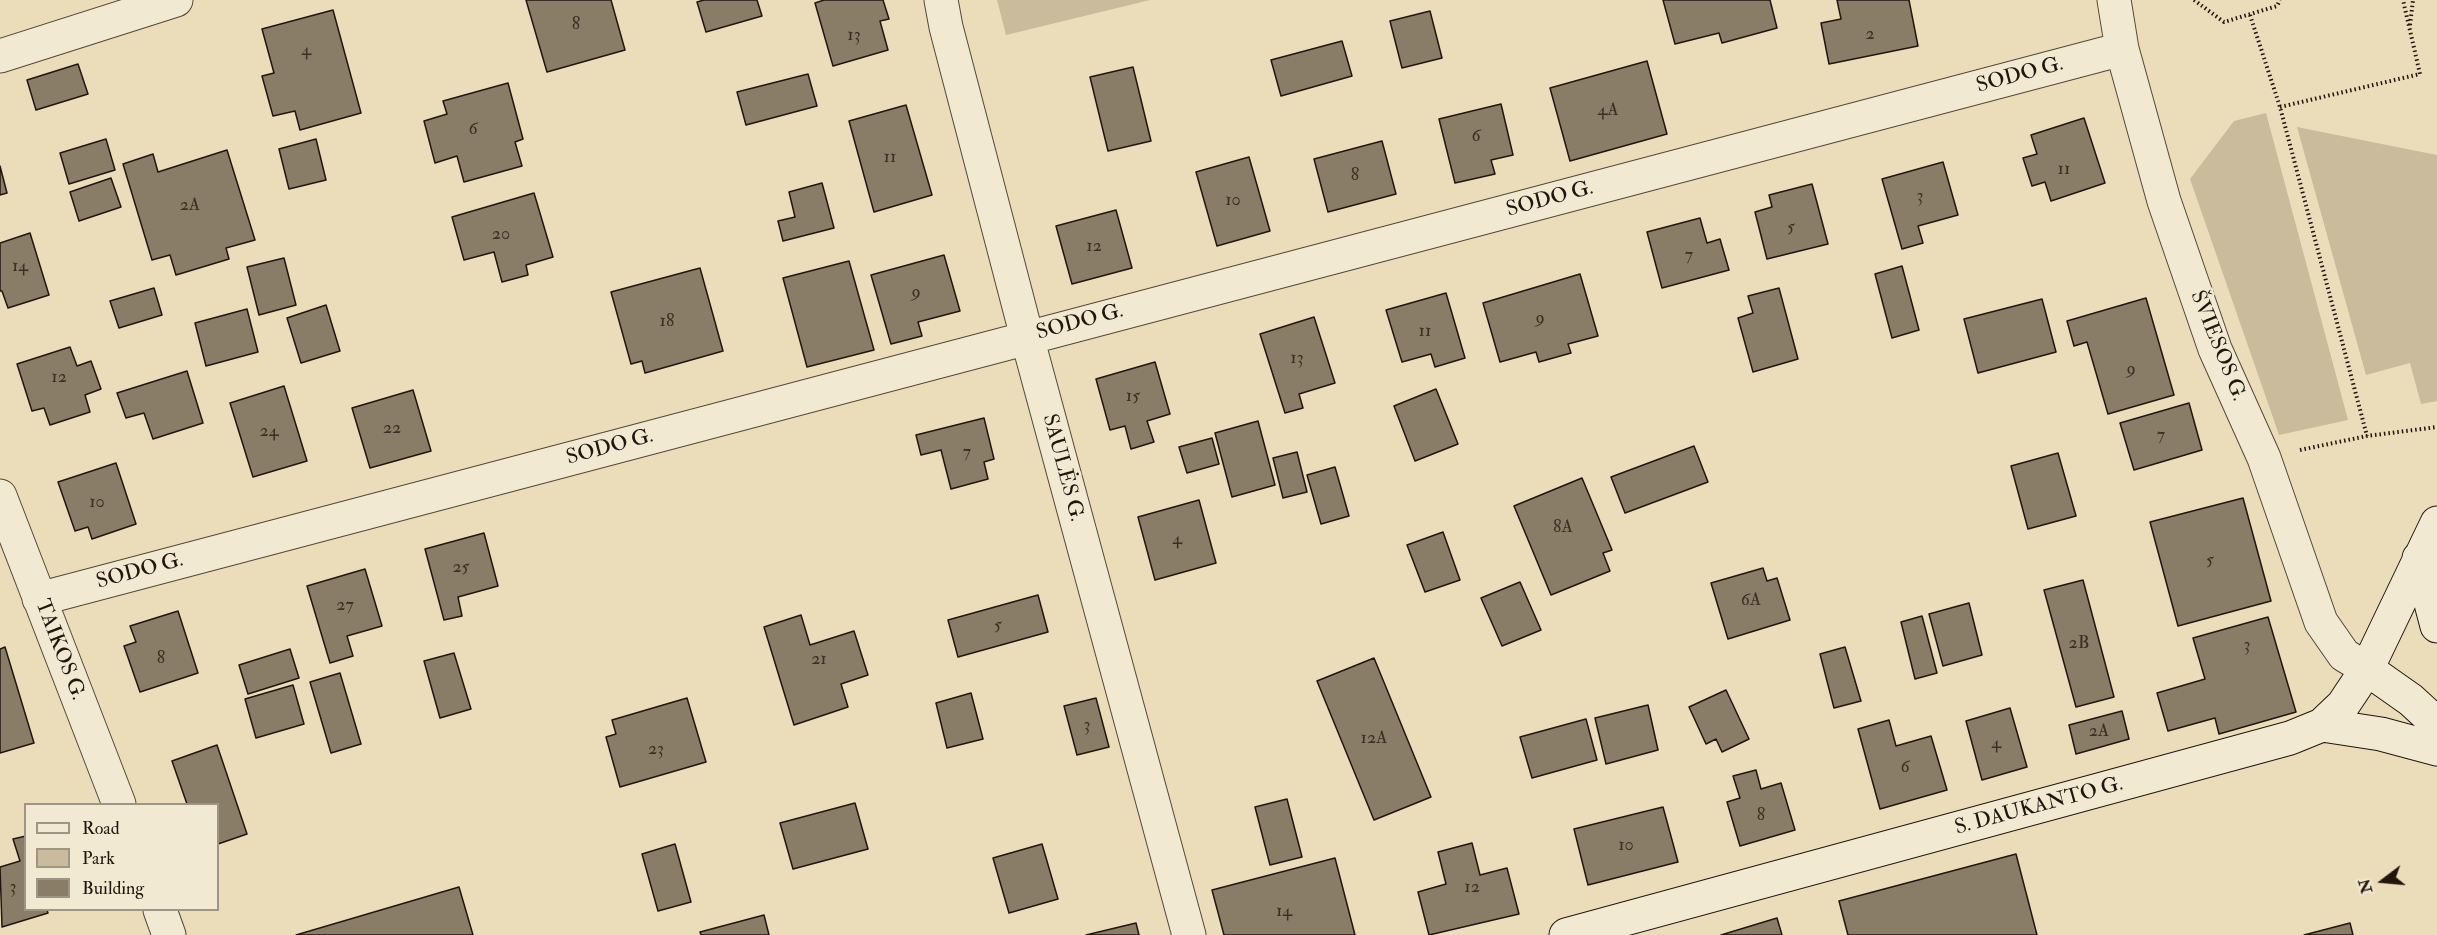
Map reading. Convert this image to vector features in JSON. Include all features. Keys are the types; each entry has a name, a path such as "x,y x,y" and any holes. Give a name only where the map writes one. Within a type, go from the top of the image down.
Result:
{"street":[{"path":"0,56 176,0"},
{"name":"SAULĖS G.","path":"941,0 946,27 1027,337 1189,935"},
{"name":"ŠVIESOS G.","path":"2114,0 2122,49 2164,201 2215,349 2264,458 2322,622 2344,655 2410,700 2437,724"},
{"name":"SODO G.","path":"39,599 2122,49"},
{"name":"TAIKOS G.","path":"0,496 119,803"},
{"name":"S. DAUKANTO G.","path":"1566,935 2290,738 2322,725 2343,705 2367,669 2437,523"},
{"path":"2419,558 2437,626"},
{"path":"2322,725 2381,734 2437,749"},
{"path":"161,911 170,935"}],"path":[{"path":"2194,0 2224,22 2277,6 2280,0"},
{"path":"2280,107 2420,74 2403,0"},
{"path":"2410,29 2413,0"},
{"path":"2250,15 2280,107 2367,436"},
{"path":"2264,458 2367,436 2437,427"}],"green space":[{"path":"997,0 1150,0 1006,35"},
{"path":"2266,113 2348,420 2279,435 2190,179 2234,121"},
{"path":"2297,127 2437,155 2437,401 2421,404 2410,363 2366,375"}],"building":[{"path":"526,0 611,0 625,50 547,72"},
{"path":"757,0 762,16 706,32 697,2"},
{"path":"824,0 883,0 889,19 880,21 888,50 833,66 815,3"},
{"path":"1663,0 1770,0 1777,28 1722,43 1719,33 1675,44"},
{"path":"1837,0 1909,0 1918,46 1829,64 1821,23 1841,19"},
{"path":"333,10 361,113 300,130 295,111 273,116 262,76 274,73 262,29"},
{"path":"1430,11 1442,58 1402,68 1390,21"},
{"path":"1342,41 1352,76 1281,96 1271,60"},
{"path":"1647,61 1667,134 1570,161 1550,88"},
{"path":"78,64 88,94 36,110 27,80"},
{"path":"1133,67 1151,141 1108,151 1090,77"},
{"path":"808,74 817,106 746,125 737,92"},
{"path":"508,83 523,139 515,142 522,166 464,182 457,156 435,163 424,121 447,114 443,101"},
{"path":"1501,104 1513,155 1491,160 1495,174 1455,183 1439,119"},
{"path":"906,105 932,195 874,212 849,121"},
{"path":"2084,118 2105,183 2051,201 2045,182 2032,186 2023,158 2037,154 2031,135"},
{"path":"106,139 115,170 69,184 60,153"},
{"path":"316,139 326,180 289,189 279,149"},
{"path":"1382,141 1396,194 1328,212 1314,159"},
{"path":"227,150 255,240 226,248 229,259 176,275 170,255 152,260 123,164 153,154 158,172"},
{"path":"1249,157 1270,231 1217,246 1196,172"},
{"path":"1943,162 1958,215 1918,226 1923,243 1902,249 1882,179"},
{"path":"0,166 7,193 0,195"},
{"path":"111,178 121,207 79,221 70,192"},
{"path":"822,183 834,228 783,241 778,221 795,217 789,192"},
{"path":"1812,184 1828,244 1767,259 1755,212 1772,207 1769,195"},
{"path":"534,193 553,257 526,265 528,275 502,282 494,252 464,260 452,217"},
{"path":"1116,210 1132,268 1072,284 1056,226"},
{"path":"1700,218 1707,243 1720,239 1729,270 1662,288 1647,232"},
{"path":"30,233 49,295 8,308 2,291 0,291 0,243"},
{"path":"944,255 960,311 918,322 922,336 891,344 871,275"},
{"path":"284,258 296,305 259,315 247,267"},
{"path":"849,261 874,350 807,367 783,278"},
{"path":"1902,266 1919,330 1892,338 1875,274"},
{"path":"700,268 723,351 645,373 642,361 631,364 611,292"},
{"path":"1580,274 1598,336 1568,344 1571,353 1539,362 1536,352 1500,362 1483,303"},
{"path":"154,288 162,315 119,328 110,301"},
{"path":"1779,288 1798,359 1753,372 1738,318 1753,313 1748,296"},
{"path":"1446,293 1465,358 1435,367 1431,354 1402,362 1386,310"},
{"path":"2146,298 2174,395 2108,414 2087,342 2074,346 2067,321"},
{"path":"2042,299 2056,352 1978,373 1964,319"},
{"path":"326,305 340,351 301,363 287,318"},
{"path":"247,309 258,352 206,366 195,323"},
{"path":"1314,317 1335,383 1299,394 1303,408 1285,413 1260,334"},
{"path":"70,347 77,366 91,361 101,389 85,395 90,412 50,425 44,408 32,411 17,364"},
{"path":"1155,362 1170,414 1147,421 1154,442 1131,449 1125,426 1110,430 1096,379"},
{"path":"187,371 203,423 153,439 144,413 126,418 117,393"},
{"path":"284,386 307,461 253,477 230,403"},
{"path":"1436,389 1458,444 1415,461 1394,406"},
{"path":"413,390 431,451 370,468 352,408"},
{"path":"2189,403 2202,450 2134,470 2120,423"},
{"path":"984,418 994,459 984,462 988,479 951,489 941,450 921,455 916,435"},
{"path":"1258,421 1275,485 1232,497 1215,433"},
{"path":"1212,438 1219,464 1187,473 1179,447"},
{"path":"1694,446 1708,482 1625,513 1611,477"},
{"path":"1297,452 1307,492 1283,498 1273,458"},
{"path":"2058,453 2076,516 2028,529 2011,466"},
{"path":"116,463 136,524 92,539 88,527 75,531 58,482"},
{"path":"1335,467 1349,516 1321,524 1307,475"},
{"path":"1582,478 1612,550 1603,553 1610,571 1551,595 1514,506"},
{"path":"2243,498 2271,601 2178,626 2150,522"},
{"path":"1199,500 1216,563 1155,580 1138,517"},
{"path":"1443,532 1460,580 1425,592 1407,545"},
{"path":"484,533 498,586 458,597 462,616 444,620 425,549"},
{"path":"1763,568 1767,581 1777,578 1790,620 1728,639 1711,583"},
{"path":"365,569 382,626 347,636 353,656 330,663 307,586"},
{"path":"2083,580 2114,697 2076,707 2044,590"},
{"path":"1520,582 1541,630 1502,646 1481,598"},
{"path":"1038,595 1048,632 958,657 948,620"},
{"path":"1969,603 1982,655 1943,666 1929,614"},
{"path":"178,611 198,673 140,692 124,646 136,642 130,626"},
{"path":"801,615 810,645 854,631 868,675 841,684 848,707 794,725 764,627"},
{"path":"1922,616 1937,673 1915,679 1901,622"},
{"path":"2268,617 2296,712 2219,734 2215,718 2168,731 2157,693 2205,679 2193,638"},
{"path":"5,647 34,743 0,753 0,649"},
{"path":"1845,647 1861,701 1834,708 1820,654"},
{"path":"290,649 299,678 248,694 239,665"},
{"path":"454,653 471,709 440,718 424,661"},
{"path":"1374,658 1431,797 1374,820 1317,681"},
{"path":"340,673 361,744 331,753 310,682"},
{"path":"293,685 304,724 256,738 245,699"},
{"path":"1726,690 1749,739 1722,752 1716,739 1706,744 1689,707"},
{"path":"971,693 983,739 947,748 936,703"},
{"path":"687,698 706,762 620,787 606,737 616,734 612,720"},
{"path":"1096,698 1109,747 1077,755 1064,706"},
{"path":"1648,705 1658,750 1606,764 1595,718"},
{"path":"2010,708 2027,767 1982,780 1966,721"},
{"path":"2122,711 2129,739 2076,754 2069,725"},
{"path":"1586,719 1597,760 1532,778 1520,737"},
{"path":"1889,720 1896,746 1931,736 1947,790 1880,809 1858,729"},
{"path":"217,745 247,834 219,844 219,803 187,803 172,761"},
{"path":"1756,770 1761,789 1781,783 1795,830 1740,846 1727,802 1740,798 1733,776"},
{"path":"1287,799 1302,857 1270,865 1255,807"},
{"path":"855,803 868,849 793,869 780,823"},
{"path":"1663,807 1678,862 1588,885 1574,829"},
{"path":"24,836 24,911 47,911 48,913 2,927 0,867 20,861 13,839"},
{"path":"1472,843 1480,875 1507,868 1519,914 1429,935 1418,892 1446,884 1438,852"},
{"path":"675,844 691,902 658,911 642,854"},
{"path":"1042,844 1058,899 1009,913 993,858"},
{"path":"2016,854 2037,935 1848,935 1839,901"},
{"path":"1335,858 1355,935 1224,935 1212,890"},
{"path":"459,887 473,935 296,935"},
{"path":"764,915 769,935 701,935 700,932"},
{"path":"1777,918 1782,935 1721,935"},
{"path":"1136,923 1139,935 1086,935"},
{"path":"2350,923 2353,935 2304,935"}]}
